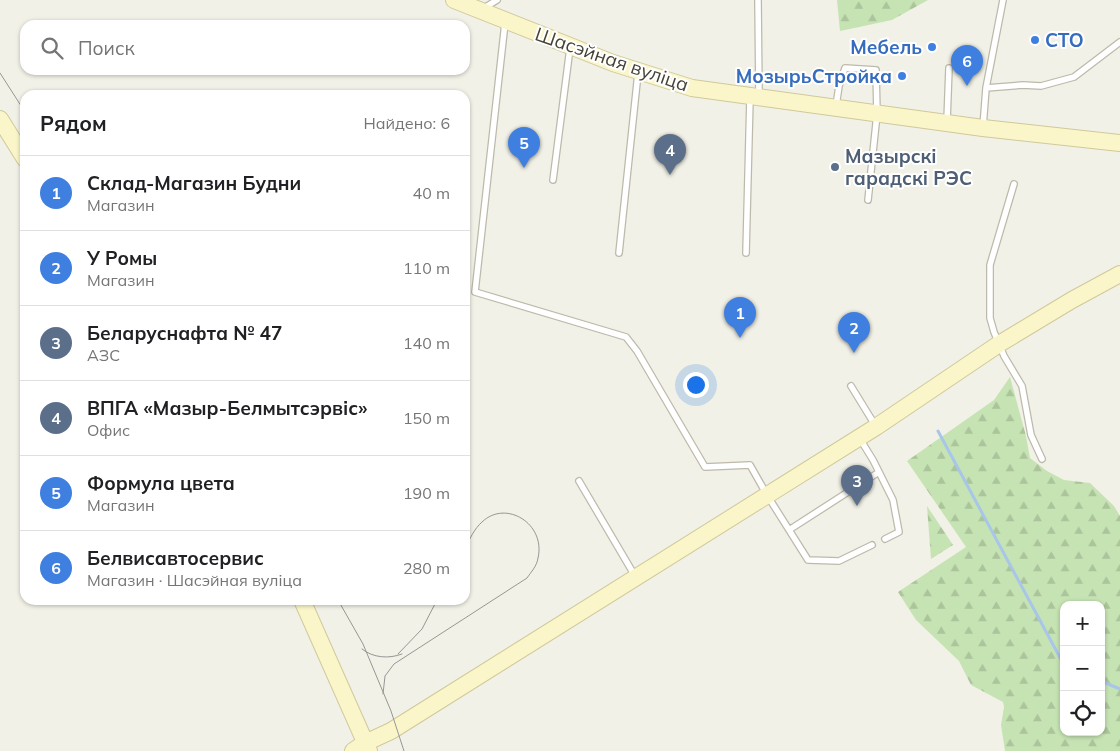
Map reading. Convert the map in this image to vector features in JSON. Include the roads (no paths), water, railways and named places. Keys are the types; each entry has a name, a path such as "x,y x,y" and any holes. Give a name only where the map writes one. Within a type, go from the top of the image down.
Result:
{"main road":[{"name":"Шасэйная вуліца","path":"454,0 570,46 638,71 692,88 983,128 1120,143"},
{"path":"0,119 20,150"},
{"path":"304,605 363,748 876,427 999,344 1072,300 1120,274"}],"lane":[{"path":"480,10 497,0"},
{"path":"746,253 758,0"},
{"path":"983,128 986,88 1003,0"},
{"path":"506,21 475,292 626,337 637,351 705,467 750,465 808,560 839,560 872,544"},
{"path":"986,88 1023,85 1041,86 1074,77 1120,42"},
{"path":"553,180 570,46"},
{"path":"836,108 839,86 845,68 876,70 877,114 868,200"},
{"path":"946,123 949,68"},
{"path":"619,253 638,71"},
{"path":"1014,184 990,265 990,318 1004,356 1022,386 1031,435 1042,459"},
{"path":"852,386 876,427"},
{"path":"858,437 893,500 899,532 885,539"},
{"path":"789,530 879,472"},
{"path":"578,481 636,577"}],"waterway":[{"path":"938,431 1060,658"},
{"path":"1105,683 1120,689"}],"tram line":[{"path":"0,73 20,104"},
{"path":"383,694 385,676 394,664 527,578 534,569 538,558 539,546 536,535 530,526 512,514 502,513 492,516 482,522 470,539"},
{"path":"341,605 363,644 391,711 404,751"},
{"path":"398,654 422,629 434,605"},
{"path":"362,649 381,657 392,657 402,654"}],"place":[{"name":"СТО","path":"1035,40"},
{"name":"Мебель","path":"932,47"},
{"name":"МозырьСтройка","path":"902,76"},
{"name":"Белвисавтосервис","path":"967,86"},
{"name":"Мазырскі гарадскі РЭС","path":"835,167"},
{"name":"Формула цвета","path":"524,168"},
{"name":"ВПГА «Мазыр-Белмытсэрвіс»","path":"670,175"},
{"name":"Склад-Магазин Будни","path":"740,338"},
{"name":"У Ромы","path":"854,353"},
{"name":"Беларуснафта № 47","path":"857,506"}]}
